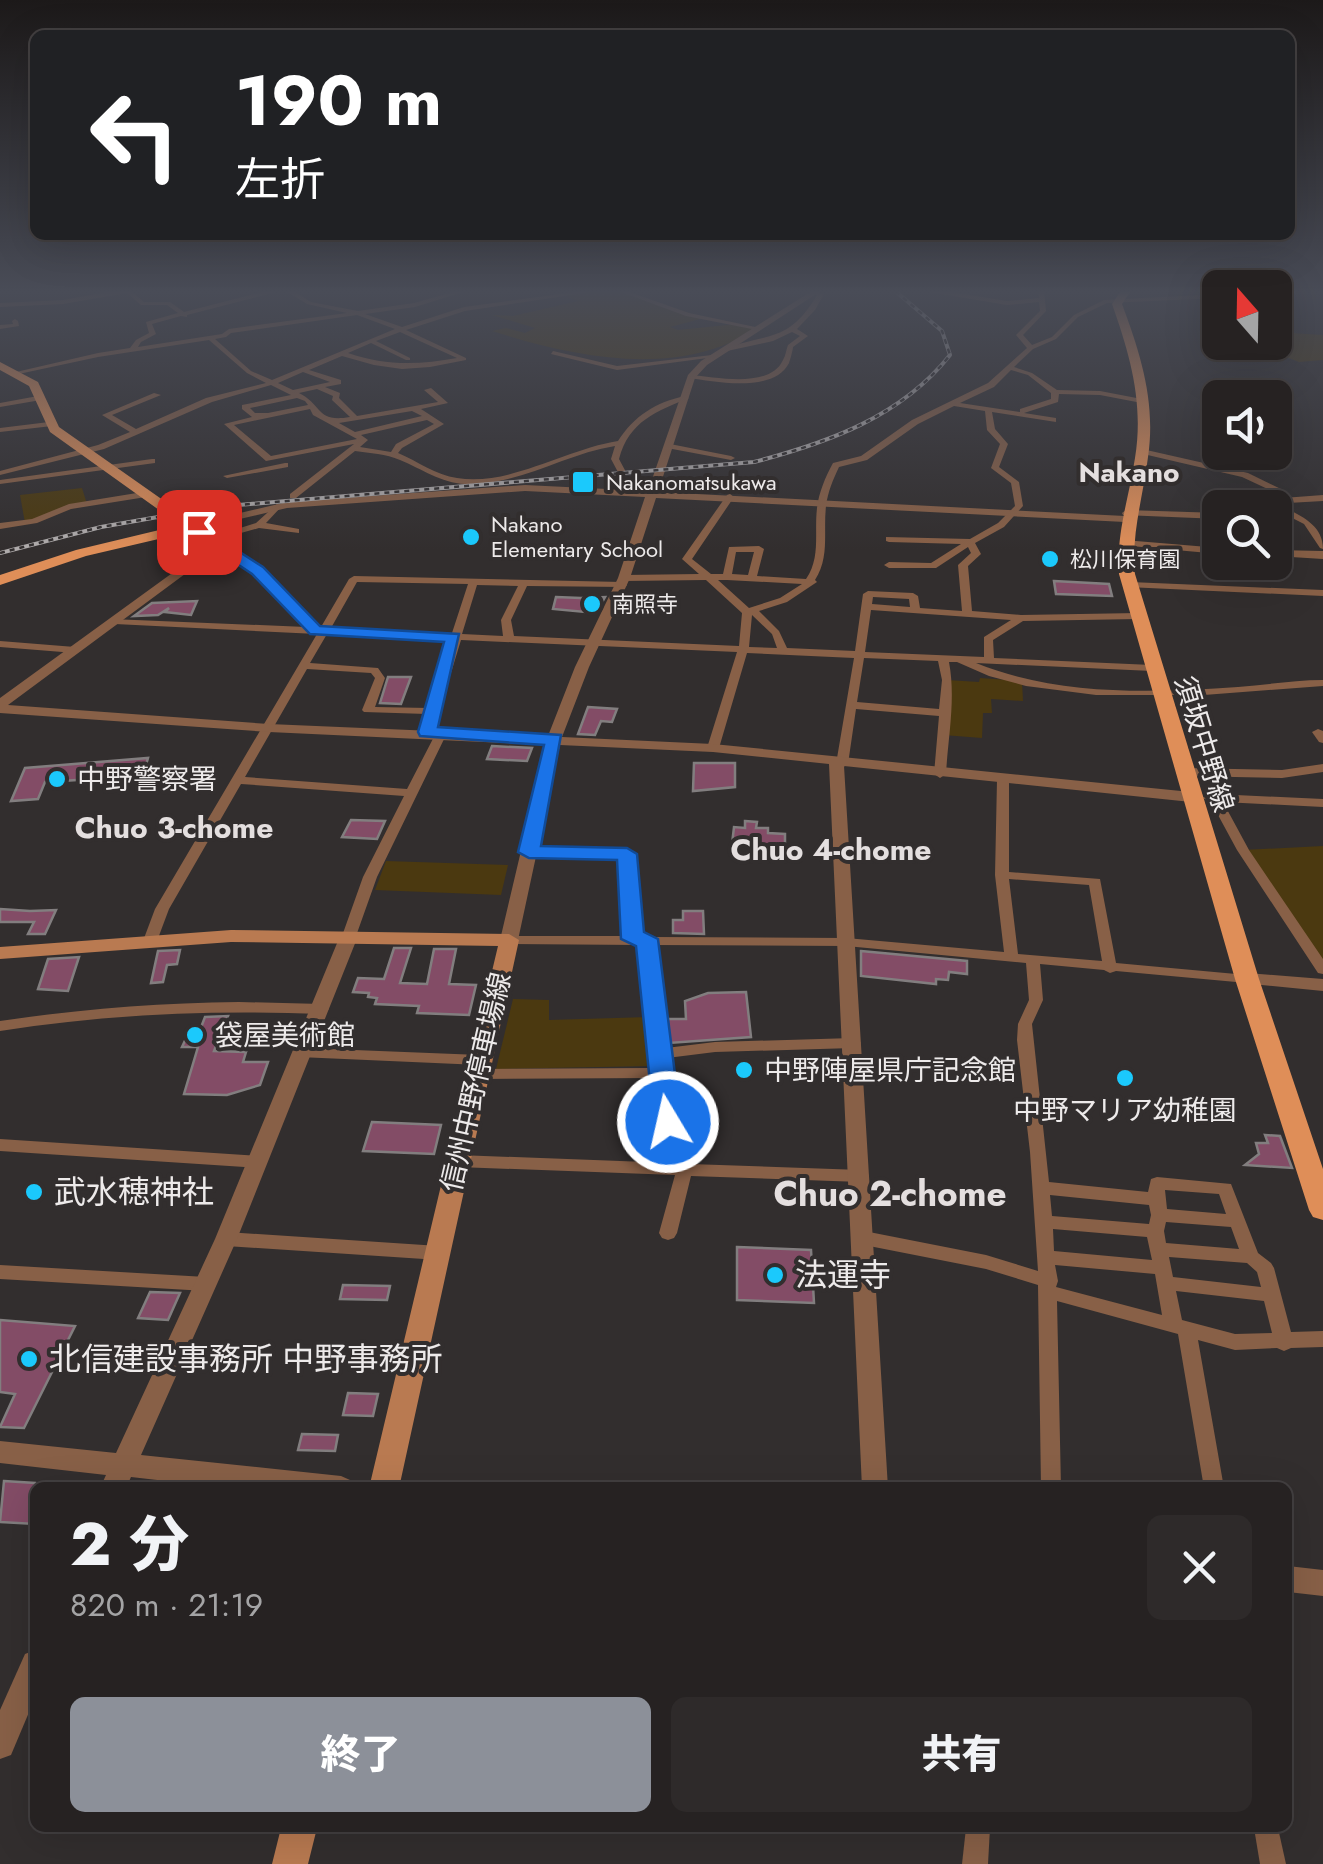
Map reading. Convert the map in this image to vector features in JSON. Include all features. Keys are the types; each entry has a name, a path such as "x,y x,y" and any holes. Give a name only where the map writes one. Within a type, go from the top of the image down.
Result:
{"main road":[{"path":"14,376 34,384 49,424 192,526"},
{"name":"須坂中野線","path":"1142,376 1142,451 1126,516 1124,542 1130,585 1246,979 1323,1210"},
{"path":"0,580 80,553 192,526"},
{"name":"信州中野停車場線","path":"0,953 150,941 349,936 509,940 385,1482"},
{"path":"290,1864 297,1832"}],"street":[{"path":"257,376 296,394 332,422 364,440"},
{"path":"0,473 87,450 210,400 289,376"},
{"path":"311,407 253,415 245,408 338,382 320,376"},
{"path":"766,376 753,383 691,377 623,582 593,641 554,740 509,940 846,942 1110,969 1323,984"},
{"path":"750,611 812,582 822,568 821,488 836,465 864,458 915,422 1001,376"},
{"path":"1033,376 1054,392 1100,392 1144,402"},
{"path":"318,387 336,395 354,417"},
{"path":"332,422 444,403 428,390"},
{"path":"1017,412 1050,404 1056,400 1054,392"},
{"path":"136,432 106,414 157,395"},
{"path":"382,397 395,410"},
{"path":"0,404 38,398"},
{"path":"356,450 393,454 440,479 492,481 530,474 586,448 618,444 651,414 685,398"},
{"path":"953,404 1053,420"},
{"path":"889,565 933,566 946,553 973,542 1020,506 1015,482 995,468 1004,444 991,430 988,408"},
{"path":"393,454 398,446 438,426 415,409"},
{"path":"266,414 228,424 269,459 364,440"},
{"path":"139,416 155,423"},
{"path":"354,434 429,417"},
{"path":"0,430 49,424"},
{"path":"293,496 364,440"},
{"path":"618,444 616,459 623,474"},
{"path":"670,446 731,458"},
{"path":"1142,451 1245,475 1276,490"},
{"path":"227,476 327,457 336,464"},
{"path":"0,482 152,461"},
{"path":"492,481 518,488"},
{"path":"192,526 277,507 518,488 1015,513 1202,516"},
{"path":"0,526 34,521 70,507 201,493"},
{"path":"1292,493 1323,495"},
{"path":"1292,498 1323,495"},
{"path":"730,497 687,554 702,576 725,587 750,611 766,620 782,642 782,649"},
{"path":"107,510 151,500"},
{"path":"0,707 115,621 211,542 258,525 277,507"},
{"path":"1292,515 1307,522 1323,546"},
{"path":"258,525 296,532"},
{"path":"192,526 258,571 321,630"},
{"path":"889,539 973,542"},
{"path":"967,611 963,565 976,554 973,542"},
{"path":"1124,542 1202,549"},
{"path":"728,576 732,549 759,550 752,577"},
{"path":"1292,555 1323,556"},
{"path":"150,941 162,909 354,579 524,583 728,576 812,582"},
{"path":"118,1476 259,1162 322,1009 370,877 434,733 432,712 474,581"},
{"path":"510,639 506,620 514,595 524,583"},
{"path":"1130,585 1323,593"},
{"path":"876,1482 839,764 862,654 867,607 967,611 1021,618 1138,616"},
{"path":"713,748 744,647 750,611"},
{"path":"989,660 988,639 1021,618"},
{"path":"115,621 1152,668"},
{"path":"0,644 75,650"},
{"path":"949,658 990,675 1076,688 1162,691 1323,683"},
{"path":"940,774 949,658"},
{"path":"305,666 374,670 380,678 368,710 432,712"},
{"path":"852,705 946,713"},
{"path":"0,707 270,728 713,748 839,764 1191,797 1323,803"},
{"path":"1184,772 1282,774 1323,768"},
{"path":"240,780 410,793"},
{"path":"1003,780 1002,875 1012,959"},
{"path":"1216,798 1243,850 1323,970"},
{"path":"529,852 627,854 668,1122 684,1171 668,1233"},
{"path":"1002,875 1095,882 1110,969"},
{"path":"1033,962 1036,1000 1025,1024 1024,1040 1048,1257 1051,1482"},
{"path":"0,1026 80,1011 322,1009"},
{"path":"659,1054 715,1046 852,1043"},
{"path":"304,1052 478,1067 660,1073"},
{"path":"0,1145 259,1162"},
{"path":"458,1161 860,1176"},
{"path":"1213,1482 1159,1241 1157,1183 1225,1188 1251,1258"},
{"path":"1043,1188 1272,1294"},
{"path":"1048,1257 1159,1241 1238,1221"},
{"path":"1045,1222 1251,1258 1265,1268 1284,1344"},
{"path":"864,1238 986,1262 1180,1329 1234,1342 1284,1344 1323,1339"},
{"path":"226,1239 439,1253"},
{"path":"0,1272 206,1284"},
{"path":"0,1452 118,1476 230,1482"},
{"path":"1292,1579 1323,1583"},
{"path":"0,1744 30,1675"},
{"path":"975,1864 978,1832"},
{"path":"1267,1832 1273,1864"}],"shaded area":[{"path":"82,488 87,504 25,523 20,495"},
{"path":"980,678 1022,681 1023,701 991,699 992,713 983,713 982,738 943,735 947,680 979,682"},
{"path":"1323,846 1323,970 1243,850"},
{"path":"386,861 508,865 501,895 375,890"},
{"path":"513,999 549,1000 549,1020 649,1017 653,1066 496,1069"}],"building":[{"path":"1054,581 1109,584 1112,596 1056,594"},
{"name":"南照寺","path":"556,597 605,597 596,613 553,609"},
{"path":"197,601 191,615 165,612 169,608 158,615 134,616 152,603"},
{"path":"388,677 411,677 401,704 380,703"},
{"path":"588,707 617,709 612,722 601,721 595,735 578,734"},
{"path":"492,746 532,748 527,761 487,759"},
{"name":"中野警察署","path":"148,758 143,776 45,782 38,799 11,801 25,768"},
{"path":"694,763 735,763 735,787 693,791"},
{"path":"351,820 385,821 377,839 342,837"},
{"path":"745,821 757,822 756,828 768,828 768,833 785,834 785,846 732,844 734,827 745,828"},
{"path":"0,909 56,910 45,934 28,934 34,922 0,922"},
{"path":"683,911 703,911 704,934 673,933 673,920 683,920"},
{"path":"394,948 411,948 400,983 427,984 434,949 456,949 449,984 476,985 469,1015 417,1013 419,1006 375,1004 377,998 368,997 369,993 353,992 358,978 384,979"},
{"path":"180,950 177,964 167,965 163,982 151,983 158,951"},
{"path":"861,951 967,961 967,974 949,972 948,980 936,979 936,984 861,976"},
{"path":"79,957 68,991 38,989 48,959"},
{"path":"746,992 751,1037 669,1043 666,1019 686,1019 685,1001 708,993"},
{"path":"228,1016 214,1051 246,1052 243,1062 268,1062 260,1085 227,1095 184,1094 198,1047 182,1047 190,1030 200,1030 205,1017"},
{"path":"372,1122 441,1125 434,1154 363,1151"},
{"path":"1265,1135 1280,1136 1292,1168 1245,1165 1259,1154 1256,1143 1268,1143"},
{"name":"法運寺","path":"737,1247 811,1250 814,1303 737,1300"},
{"path":"343,1285 390,1286 387,1300 340,1299"},
{"path":"150,1292 180,1293 168,1320 138,1318"},
{"name":"北信建設事務所 中野事務所","path":"0,1320 75,1326 24,1428 0,1427 15,1394 0,1392"},
{"path":"348,1393 378,1394 373,1416 343,1415"},
{"path":"302,1434 338,1435 335,1451 298,1450"},
{"path":"4,1481 30,1483 30,1524 0,1522"}],"railway":[{"path":"0,553 101,527 215,507 754,462 861,425 932,376"}],"place":[{"name":"Nakanomatsukawa","path":"583,482"},
{"name":"Nakano Elementary School","path":"471,537"},
{"name":"松川保育園","path":"1050,559"},
{"name":"南照寺","path":"592,604"},
{"name":"中野警察署","path":"57,779"},
{"name":"袋屋美術館","path":"195,1035"},
{"name":"中野陣屋県庁記念館","path":"744,1070"},
{"name":"中野マリア幼稚園","path":"1125,1078"},
{"name":"武水穂神社","path":"34,1192"},
{"name":"法運寺","path":"775,1275"},
{"name":"北信建設事務所 中野事務所","path":"29,1359"}],"district":[{"name":"Nakano","path":"1129,472"},
{"name":"Chuo 3-chome","path":"174,827"},
{"name":"Chuo 4-chome","path":"831,849"},
{"name":"Chuo 2-chome","path":"890,1194"}],"route":[{"path":"199,532 258,571 316,631 453,638 427,732 554,740 529,852 627,854 633,939 646,939 668,1122"}]}
